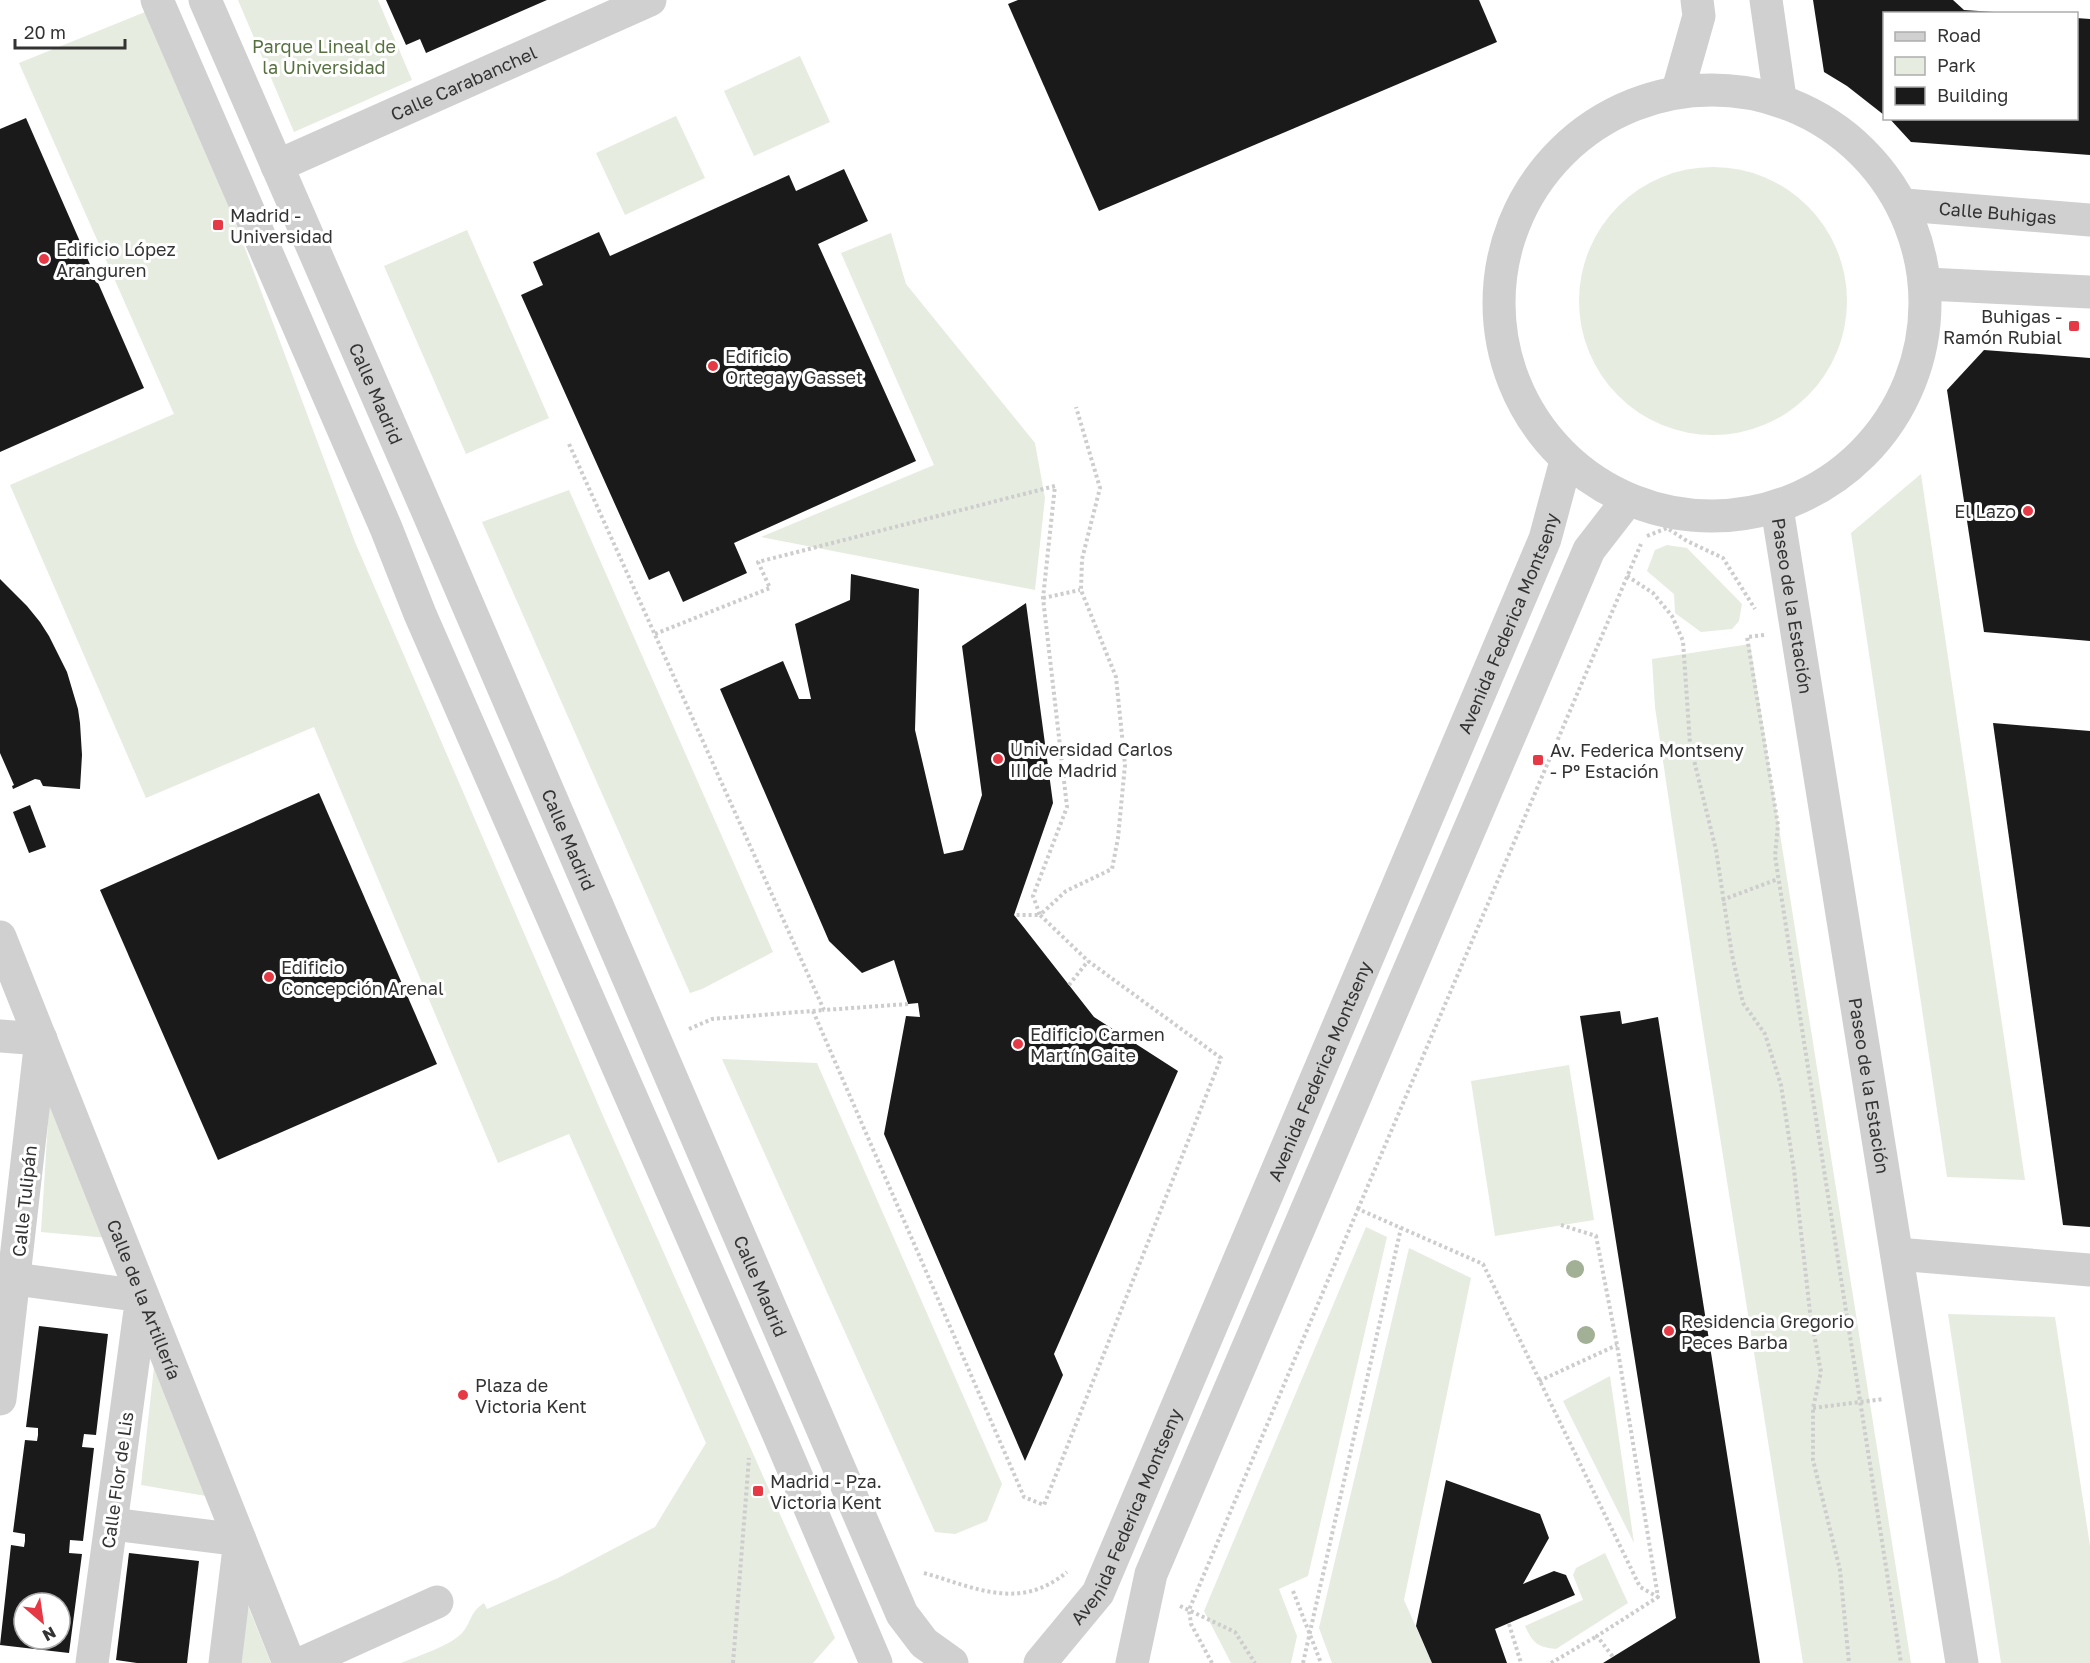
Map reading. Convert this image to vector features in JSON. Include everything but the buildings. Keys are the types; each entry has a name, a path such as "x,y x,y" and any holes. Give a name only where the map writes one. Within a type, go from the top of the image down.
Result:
{"street":[{"path":"157,0 386,528 420,614 778,1433 876,1663"},
{"name":"Calle Madrid","path":"205,0 902,1614 924,1643 952,1663"},
{"name":"Calle Carabanchel","path":"277,166 650,0"},
{"path":"1678,90 1699,16 1697,0"},
{"path":"1766,0 1780,98"},
{"path":"1678,90 1780,98 1853,139 1905,205 1927,284 1921,356 1891,422 1841,475 1777,508 1701,518 1627,501 1566,461 1518,397 1497,320 1505,241 1543,170 1603,117 1678,90"},
{"name":"Calle Buhigas","path":"1905,205 2090,220"},
{"path":"1927,284 2090,292"},
{"name":"Avenida Federica Montseny","path":"1040,1663 1098,1593 1545,538 1566,461"},
{"path":"1132,1663 1151,1574 1589,550 1627,501"},
{"name":"Paseo de la Estación","path":"1777,508 1962,1663"},
{"name":"Calle de la Artillería","path":"0,937 289,1663"},
{"path":"0,1036 41,1039"},
{"name":"Calle Tulipán","path":"0,1399 41,1039"},
{"path":"1897,1254 2090,1270"},
{"path":"15,1278 142,1296"},
{"name":"Calle Flor de Lis","path":"92,1663 142,1296"},
{"path":"111,1524 240,1540 225,1663"},
{"path":"302,1663 437,1602"}],"path":[{"path":"1014,915 1040,915 1066,891 1112,869 1118,838 1125,765 1116,677 1081,590 1082,559 1100,488 1076,406"},
{"path":"569,444 824,1010"},
{"path":"655,634 770,588 758,562 1055,486 1043,598 1067,807 1033,896 1040,915 1088,961 1221,1058 1044,1505 1024,1497 813,1011"},
{"path":"1212,1663 1191,1624 1190,1610 1644,538 1667,528 1687,541 1723,558 1757,612"},
{"path":"1627,576 1653,593 1672,616 1683,641 1690,744 1716,850 1722,900 1743,1003 1765,1034 1781,1085 1794,1170 1810,1312 1821,1372 1813,1408 1813,1460 1840,1570 1849,1663"},
{"path":"1043,598 1081,590"},
{"path":"1762,627 1765,635 1747,637 1778,825 1775,856 1778,879 1901,1663"},
{"path":"1722,900 1778,879"},
{"path":"1069,985 1088,961"},
{"path":"683,1019 688,1030 712,1019 908,1004"},
{"path":"1358,1209 1483,1264 1640,1587 1658,1597"},
{"path":"1561,1225 1596,1236 1617,1345 1658,1597"},
{"path":"1303,1663 1401,1228"},
{"path":"1539,1381 1617,1345"},
{"path":"1813,1408 1919,1395"},
{"path":"733,1663 749,1456"},
{"path":"919,1572 967,1588 1003,1594 1033,1591 1061,1577 1080,1560 1106,1572"},
{"path":"1293,1591 1321,1663"},
{"path":"1148,1592 1235,1632 1255,1663"},
{"path":"1551,1663 1658,1597"},
{"path":"1509,1624 1521,1663"},
{"path":"1597,1636 1612,1657"}],"green space":[{"name":"Parque Lineal de la Universidad","path":"238,0 378,0 412,80 294,132"},
{"path":"155,8 355,542 604,1118 835,1638 813,1663 401,1663 457,1638 476,1610 484,1603 487,1609 558,1578 655,1527 706,1443 569,1134 498,1163 314,727 146,798 10,485 174,414 19,63"},
{"path":"800,56 830,122 754,156 724,91"},
{"path":"676,116 705,178 625,215 596,153"},
{"path":"1713,167 1739,170 1764,177 1787,190 1808,206 1824,227 1837,250 1844,275 1847,301 1844,327 1837,352 1824,375 1808,396 1787,412 1764,425 1739,432 1713,435 1687,432 1662,425 1639,412 1618,396 1602,375 1589,352 1582,327 1579,301 1582,275 1589,250 1602,227 1618,206 1639,190 1662,177 1687,170"},
{"path":"467,230 549,418 466,454 384,266"},
{"path":"891,233 906,284 1035,443 1045,498 1035,590 761,537 934,465 841,253"},
{"path":"1921,474 2025,1180 1947,1177 1851,533"},
{"path":"569,490 773,952 690,993 482,522"},
{"path":"1667,545 1687,548 1742,604 1739,621 1732,629 1701,632 1675,613 1674,594 1647,571 1655,550"},
{"path":"1750,644 1911,1663 1803,1663 1700,1010 1655,707 1652,659"},
{"path":"722,1059 817,1063 1002,1484 987,1521 955,1534 935,1532"},
{"path":"1569,1065 1594,1220 1495,1236 1471,1081"},
{"path":"50,1092 108,1238 41,1232"},
{"path":"1366,1227 1387,1237 1308,1576 1279,1589 1297,1636 1291,1663 1231,1663 1204,1611"},
{"path":"1409,1248 1471,1278 1404,1600 1432,1663 1332,1663 1319,1628"},
{"path":"1948,1314 2055,1317 2090,1546 2090,1663 2001,1663"},
{"path":"154,1367 206,1496 141,1485"},
{"path":"1610,1376 1634,1543 1563,1401"},
{"path":"1605,1553 1628,1603 1556,1649 1536,1643 1525,1626 1583,1600 1573,1575 1576,1568"},
{"path":"242,1591 271,1663 231,1663"}],"place":[{"name":"Madrid - Universidad","path":"218,225"},
{"name":"Edificio López Aranguren","path":"44,259"},
{"name":"Buhigas - Ramón Rubial","path":"2074,326"},
{"name":"Edificio Ortega y Gasset","path":"713,366"},
{"name":"El Lazo","path":"2028,511"},
{"name":"Universidad Carlos III de Madrid","path":"998,759"},
{"name":"Av. Federica Montseny - Pº Estación","path":"1538,760"},
{"name":"Edificio Concepción Arenal","path":"269,977"},
{"name":"Edificio Carmen Martín Gaite","path":"1018,1044"},
{"name":"Residencia Gregorio Peces Barba","path":"1669,1331"},
{"name":"Plaza de Victoria Kent","path":"463,1395"},
{"name":"Madrid - Pza. Victoria Kent","path":"758,1491"}]}
